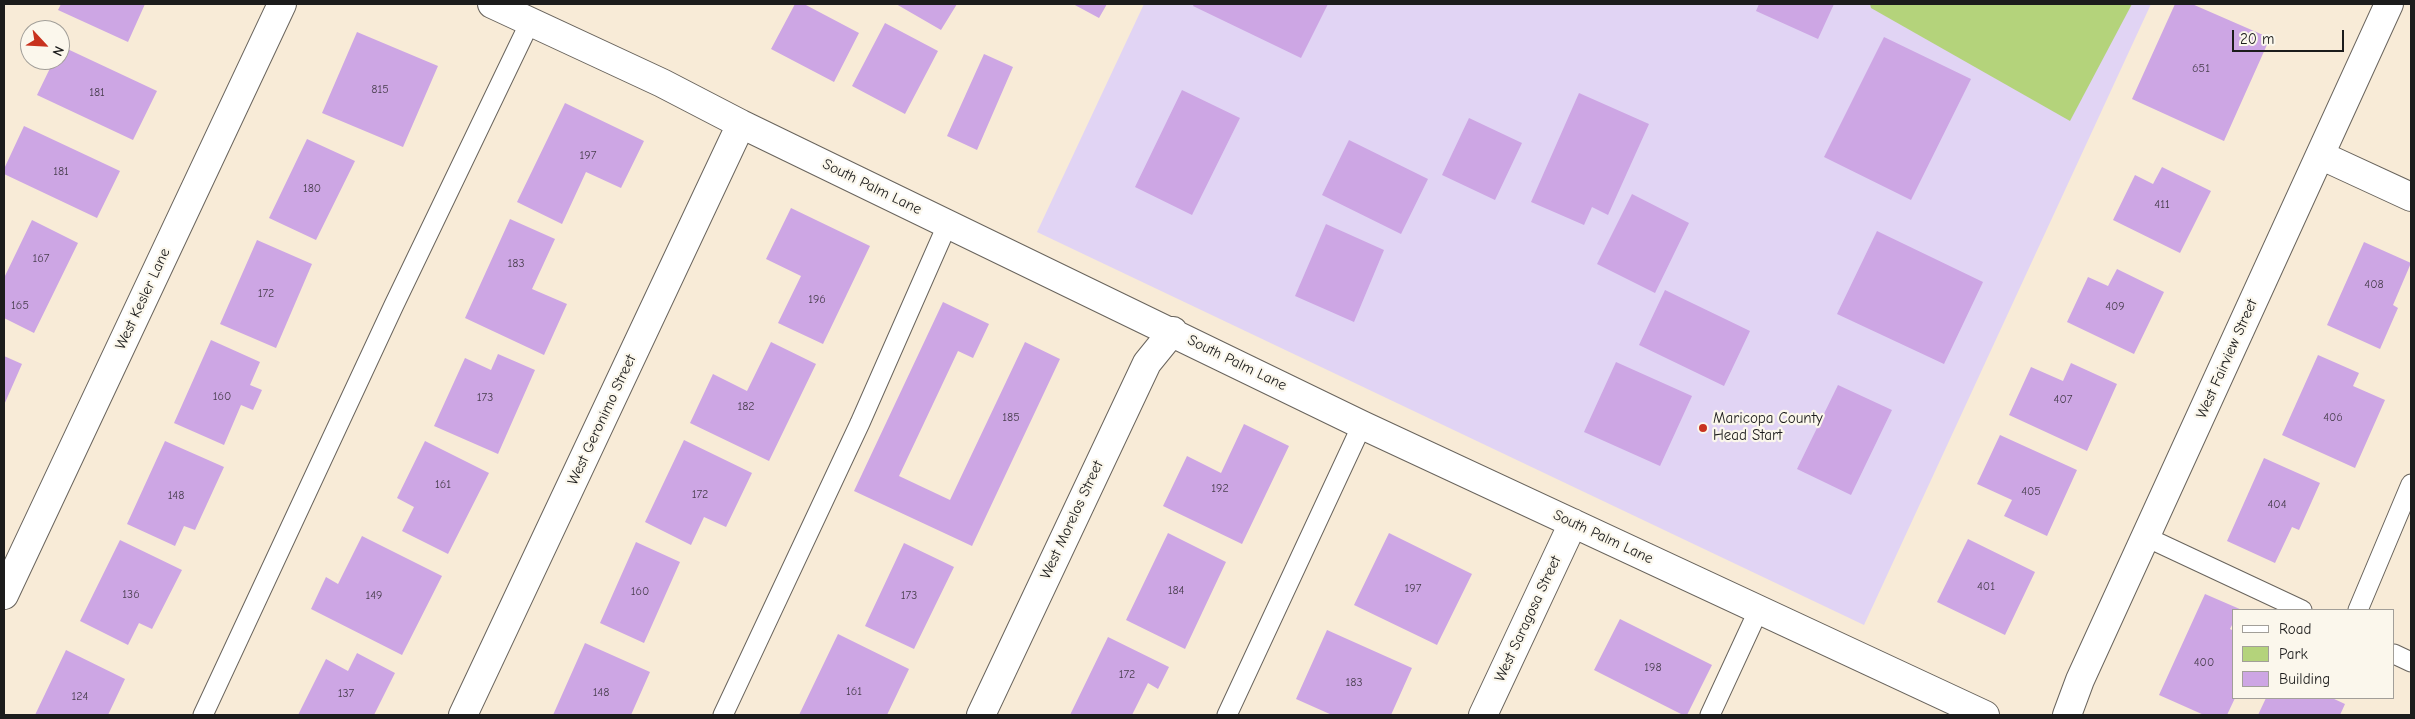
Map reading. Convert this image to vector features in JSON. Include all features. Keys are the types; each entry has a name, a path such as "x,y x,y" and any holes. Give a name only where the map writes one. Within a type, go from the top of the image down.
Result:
{"street":[{"name":"West Kesler Lane","path":"4,594 282,4"},
{"name":"South Palm Lane","path":"492,4 662,83 741,124 1173,331 1362,424 1985,715"},
{"name":"West Fairview Street","path":"2067,715 2080,680 2389,4"},
{"name":"West Geronimo Street","path":"463,715 741,124"},
{"path":"2320,155 2411,197"},
{"name":"West Morelos Street","path":"981,715 1147,362 1173,331"},
{"name":"West Saragosa Street","path":"1483,715 1573,523"}],"lane":[{"path":"203,715 394,306 530,22"},
{"path":"723,715 860,423 948,223"},
{"path":"1226,715 1362,424"},
{"path":"2358,609 2411,484"},
{"path":"2146,537 2300,609"},
{"path":"1710,715 1759,609"},
{"path":"2395,654 2411,662"}],"shaded area":[{"name":"Maricopa County Head Start","path":"1144,4 2151,4 1864,625 1037,232"}],"green space":[{"path":"1870,4 2132,4 2070,121 1871,8"}],"building":[{"path":"61,4 145,4 128,42 58,10"},
{"path":"795,4 804,4 859,33 834,82 771,49"},
{"path":"896,4 957,4 941,30"},
{"path":"1073,4 1107,4 1099,18"},
{"path":"1194,4 1328,4 1301,58 1193,6"},
{"path":"1759,4 1834,4 1818,39 1756,11"},
{"path":"2175,4 2192,4 2270,38 2224,141 2132,99"},
{"path":"885,23 938,51 905,114 852,86"},
{"path":"357,32 438,66 403,147 322,113"},
{"path":"1884,37 1971,79 1911,200 1824,157"},
{"path":"70,50 157,91 133,140 37,95 49,70 70,70"},
{"path":"984,54 1013,67 977,150 947,136"},
{"path":"1182,90 1240,118 1192,215 1135,187"},
{"path":"1579,93 1649,124 1608,215 1592,207 1584,225 1531,202"},
{"path":"565,103 644,141 621,188 586,172 562,224 517,202"},
{"path":"1469,118 1522,143 1495,200 1442,175"},
{"path":"24,126 120,171 97,218 4,174 4,169"},
{"path":"307,139 355,161 316,240 269,218"},
{"path":"1349,140 1428,179 1401,234 1322,195"},
{"path":"2162,167 2211,191 2180,253 2113,220 2135,175 2153,184"},
{"path":"1632,194 1689,223 1655,293 1597,264"},
{"path":"791,208 870,246 823,344 778,323 801,276 766,259"},
{"path":"510,219 555,239 532,289 567,304 544,355 465,318"},
{"path":"32,220 78,243 34,333 4,318 4,278"},
{"path":"1326,224 1384,250 1354,322 1295,296"},
{"path":"1877,231 1983,282 1944,364 1837,314"},
{"path":"257,240 312,264 276,348 220,324"},
{"path":"2364,242 2411,263 2393,305 2398,308 2380,349 2327,325"},
{"path":"2117,269 2164,292 2134,354 2067,322 2088,277 2108,286"},
{"path":"1665,290 1750,331 1724,386 1639,345"},
{"path":"943,302 989,324 973,358 958,351 899,476 950,500 1025,342 1060,359 972,546 854,491"},
{"path":"211,340 260,362 250,385 262,390 253,410 241,405 224,445 174,423"},
{"path":"771,342 816,364 769,461 690,423 713,374 747,391"},
{"path":"498,354 535,370 498,454 434,426 465,358 491,370"},
{"path":"2318,355 2359,373 2353,386 2385,400 2355,468 2282,435"},
{"path":"4,356 22,364 4,405"},
{"path":"1616,362 1692,396 1660,466 1584,432"},
{"path":"2071,363 2117,384 2087,451 2009,415 2031,367 2063,381"},
{"path":"1838,385 1892,410 1851,495 1797,469"},
{"path":"1244,424 1289,446 1242,544 1163,506 1187,456 1221,473"},
{"path":"2000,435 2077,470 2047,536 2004,516 2012,500 1977,484"},
{"path":"684,440 752,473 726,527 704,517 691,545 645,522"},
{"path":"165,441 224,467 195,530 184,526 175,546 127,524"},
{"path":"425,441 489,473 448,554 402,531 414,507 397,498"},
{"path":"2264,458 2320,483 2299,530 2292,527 2275,563 2227,541"},
{"path":"1168,533 1226,562 1185,649 1126,620"},
{"path":"1389,533 1472,574 1437,645 1354,605"},
{"path":"362,536 442,576 402,655 311,609 326,577 338,584"},
{"path":"1968,539 2035,572 2005,635 1937,602"},
{"path":"120,540 182,570 152,629 139,623 128,645 80,621"},
{"path":"636,542 680,562 644,643 600,623"},
{"path":"904,543 954,567 914,649 865,626"},
{"path":"2205,594 2240,609 2232,609 2232,625 2230,629 2232,630 2232,699 2235,699 2227,715 2204,715 2159,695"},
{"path":"1620,619 1712,665 1687,715 1683,715 1594,670"},
{"path":"1327,630 1412,668 1391,715 1332,715 1296,699"},
{"path":"838,634 909,669 887,715 799,715"},
{"path":"1108,637 1169,667 1158,689 1148,683 1132,715 1070,715"},
{"path":"585,643 650,672 631,715 553,715"},
{"path":"66,650 125,679 108,715 35,715"},
{"path":"357,653 395,673 374,715 298,715 326,659 348,671"},
{"path":"2266,699 2334,699 2345,704 2340,715 2258,715"}],"place":[{"name":"Maricopa County Head Start","path":"1703,428"}]}
